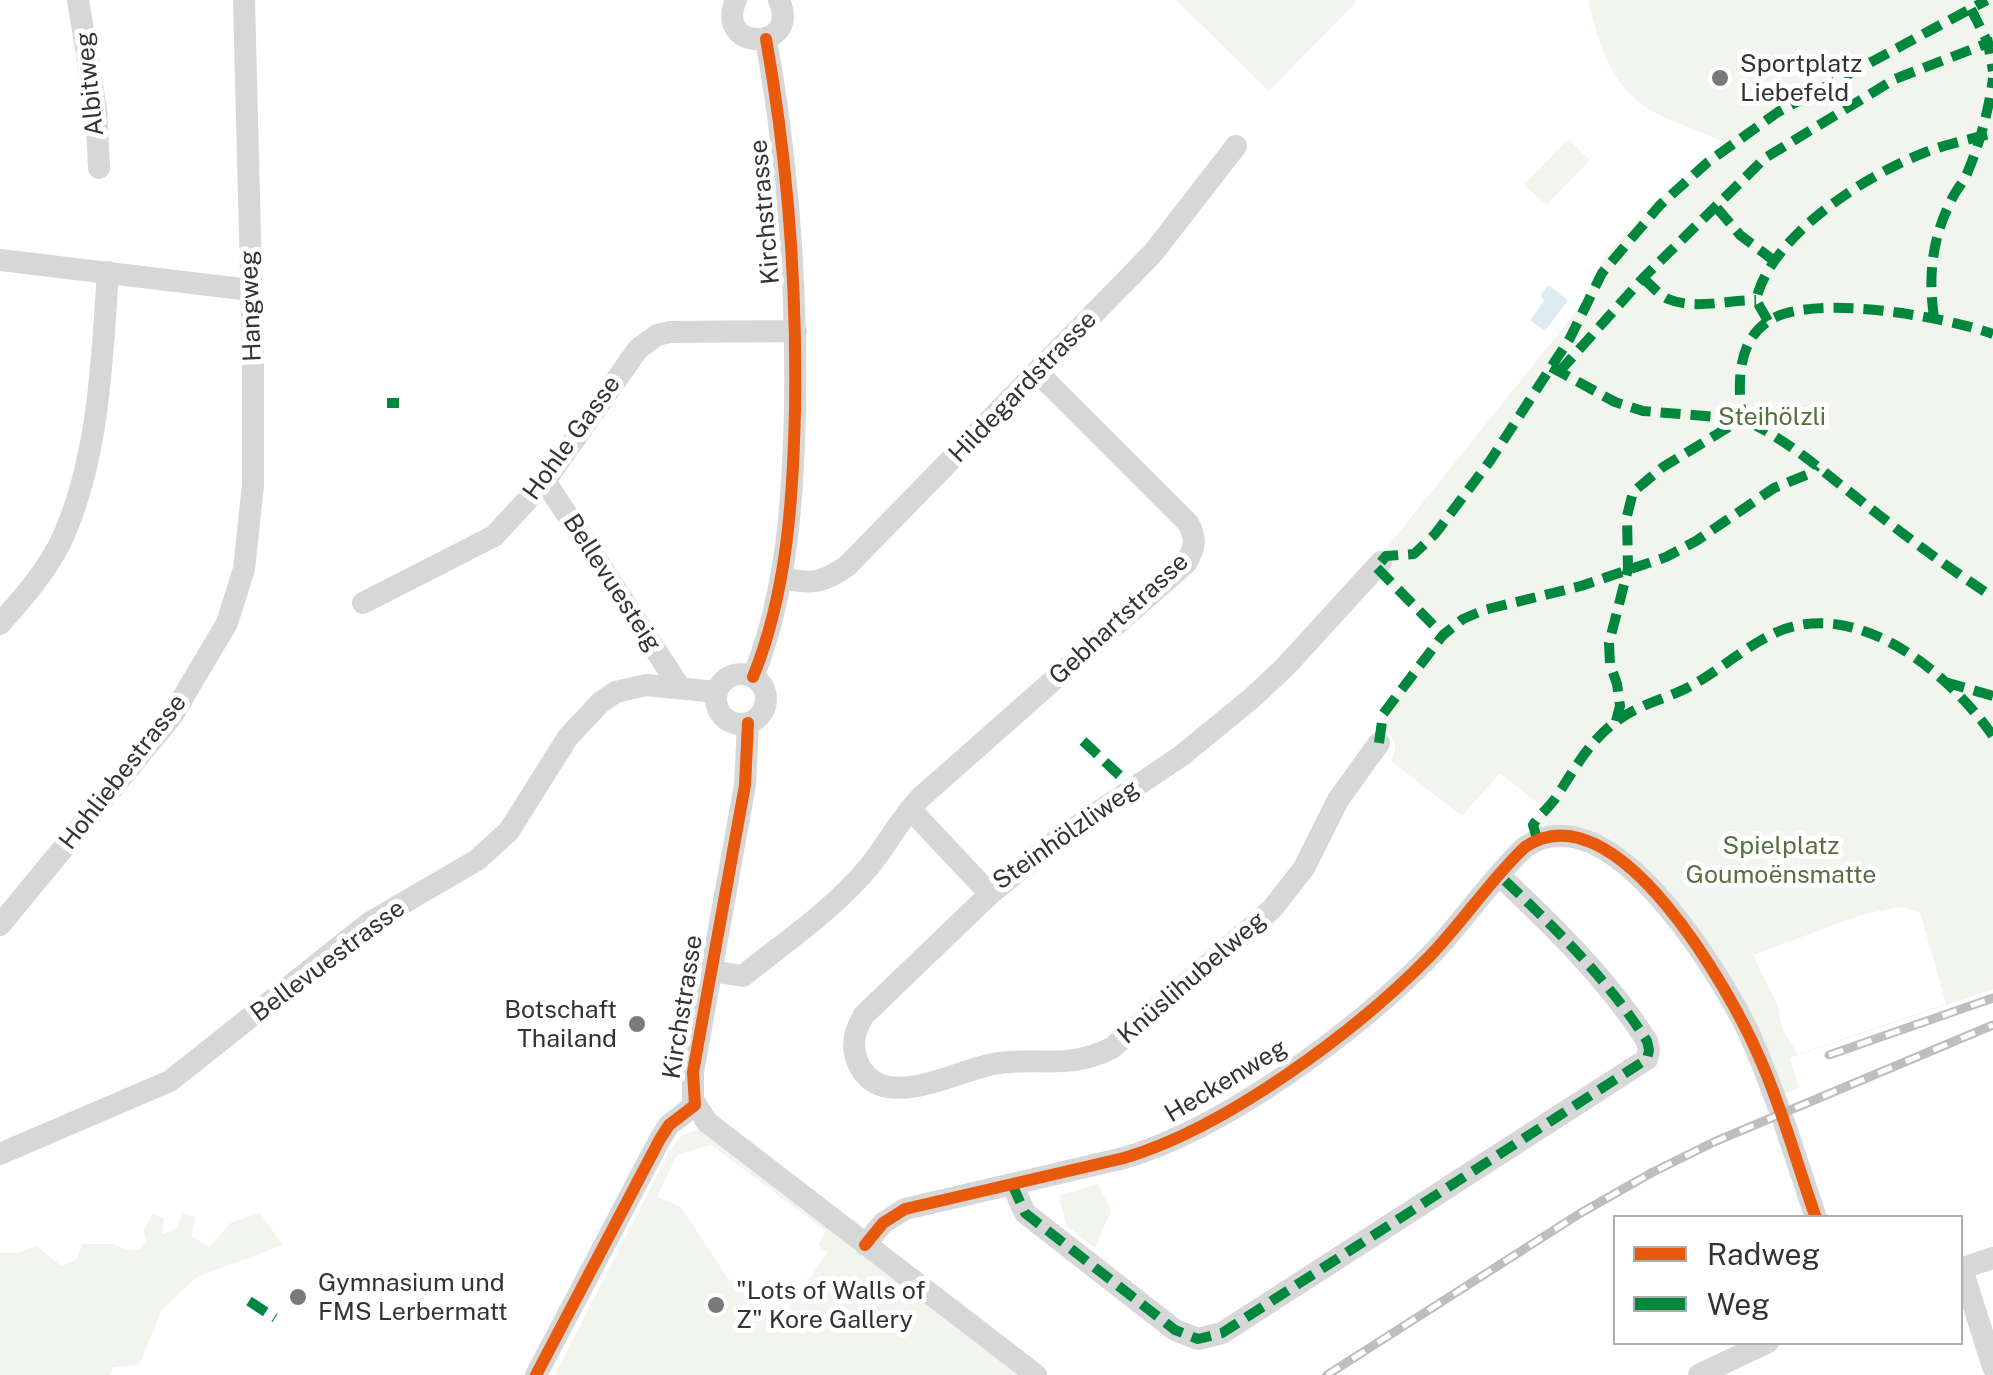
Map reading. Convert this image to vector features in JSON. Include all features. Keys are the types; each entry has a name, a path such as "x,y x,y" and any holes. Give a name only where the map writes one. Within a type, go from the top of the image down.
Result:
{"street":[{"name":"Albitweg","path":"78,0 96,109 98,168"},
{"name":"Hangweg","path":"232,610 251,525 244,0"},
{"path":"736,0 732,14 736,29 750,39 766,39 782,24 780,1"},
{"name":"Kirchstrasse","path":"536,1375 660,1139 669,1125 694,1105 692,1080 745,785 748,723 760,715 766,702 762,688 752,678 768,638 781,578 793,462 796,331 788,181 766,39"},
{"name":"Hildegardstrasse","path":"781,578 825,581 847,566 1153,253 1236,146"},
{"path":"0,260 250,290"},
{"path":"0,624 53,556 64,536 86,470 108,272"},
{"name":"Hohle Gasse","path":"363,604 494,536 545,480 626,363 657,336 670,332 796,331"},
{"name":"Gebhartstrasse","path":"910,808 1193,552 1194,533 1188,523 1038,373"},
{"name":"Bellevuesteig","path":"545,480 680,686"},
{"name":"Steinhölzliweg","path":"910,808 990,894 1058,839 1209,735 1286,666 1381,562"},
{"name":"Hohliebestrasse","path":"0,925 172,716 232,610"},
{"path":"748,723 733,723 721,714 717,692 731,676 752,678"},
{"name":"Bellevuestrasse","path":"0,1154 170,1082 370,923 477,860 522,812 568,737 601,702 631,687 680,686 717,692"},
{"name":"Knüslihubelweg","path":"990,894 856,1026 855,1054 864,1072 878,1085 907,1089 979,1066 1079,1061 1112,1048 1272,909 1304,868 1338,800 1379,743"},
{"path":"711,971 743,976 793,936 868,868 910,808"},
{"name":"Heckenweg","path":"865,1245 883,1222 906,1209 1152,1150 1212,1121 1296,1067 1412,974 1524,847 1558,834 1579,836 1604,846 1620,859 1658,898 1716,973 1751,1038 1815,1215"},
{"path":"1012,1184 1025,1213 1175,1330 1198,1338 1222,1333 1638,1067 1648,1056 1647,1041 1610,987 1499,875"},
{"path":"694,1105 707,1122 1036,1375"},
{"path":"1963,1268 1993,1258"},
{"path":"1963,1275 1993,1368"},
{"path":"1700,1375 1762,1345"}],"green space":[{"path":"1176,0 1354,0 1356,2 1269,91"},
{"name":"Steihölzli","path":"1589,0 1993,0 1993,989 1790,1058 1799,1088 1781,1095 1767,1057 1620,858 1535,833 1535,825 1546,810 1500,773 1462,816 1391,761 1395,743 1384,728 1384,711 1440,634 1372,566 1583,303 1605,256 1655,202 1725,143 1654,112 1627,91 1609,64","holes":["1900,907 1920,912 1946,1004 1798,1054 1782,1029 1778,1006 1753,955 1864,914"]},
{"path":"1568,139 1590,160 1546,205 1524,185"},
{"path":"704,1131 1020,1375 555,1375 670,1150 684,1133","holes":["711,1145 826,1231 819,1243 828,1252 774,1325 746,1285 739,1289 729,1280 681,1207 657,1197 677,1155"]},
{"path":"1098,1184 1111,1211 1095,1248 1066,1225 1059,1196"},
{"path":"184,1213 195,1217 192,1236 210,1247 230,1223 260,1213 283,1245 197,1277 161,1311 139,1365 113,1367 111,1375 0,1375 0,1253 18,1253 37,1246 61,1266 77,1259 82,1244 113,1244 139,1250 146,1240 144,1231 152,1214 164,1218 162,1235 175,1229"}],"shaded area":[{"path":"1548,285 1568,300 1545,331 1530,320 1544,301 1541,295"}],"railway":[{"path":"1829,1055 1993,998"},
{"path":"1327,1375 1579,1214 1653,1172 1714,1142 1993,1025"}],"marked path":[{"path":"1381,562 1386,556 1414,554 1435,534 1490,461 1570,338 1602,273 1660,205 1708,162 1778,112 1987,0"},
{"path":"1971,9 1988,43 1993,42"},
{"path":"1559,372 1643,278 1765,158 1895,79 1988,43 1993,71"},
{"path":"1934,317 1931,287 1935,244 1975,153 1993,78"},
{"path":"1768,321 1756,300 1765,276 1780,253 1824,210 1902,162 1993,133"},
{"path":"1717,208 1740,235 1773,260"},
{"path":"1643,278 1661,295 1678,302 1756,300"},
{"path":"1616,721 1620,706 1609,643 1628,569 1627,516 1633,492 1663,467 1742,419 1742,364 1759,329 1790,312 1848,308 1913,315 1993,334"},
{"path":"1551,367 1615,402 1643,411 1742,419 1757,426 1801,454 1993,597"},
{"path":"387,403 399,403"},
{"path":"1379,743 1383,714 1443,635 1463,619 1666,557 1774,488 1811,473 1816,466"},
{"path":"1377,568 1443,635"},
{"path":"1537,839 1533,825 1591,746 1611,726 1637,709 1698,682 1765,638 1808,624 1839,625 1899,647 1952,688 1993,736"},
{"path":"1945,682 1993,696"},
{"path":"1083,741 1133,788"},
{"path":"1012,1184 1025,1213 1175,1330 1198,1339 1222,1333 1647,1059 1647,1041 1614,995 1499,875"},
{"path":"249,1301 275,1318"}],"cycle path":[{"path":"753,677 781,579 795,409 790,223 766,39"},
{"path":"536,1375 660,1139 669,1125 695,1105 693,1072 745,785 748,723"},
{"path":"865,1245 883,1223 905,1209 1124,1158 1163,1144 1246,1101 1327,1046 1399,986 1525,847 1560,836 1596,845 1632,869 1666,905 1697,947 1760,1059 1815,1215"}],"place":[{"name":"Sportplatz Liebefeld","path":"1720,78"},
{"name":"Botschaft Thailand","path":"637,1024"},
{"name":"Gymnasium und FMS Lerbermatt","path":"298,1297"},
{"name":"\"Lots of Walls of Z\" Kore Gallery","path":"716,1305"}],"park label":[{"name":"Spielplatz Goumoënsmatte","path":"1781,860"}]}
